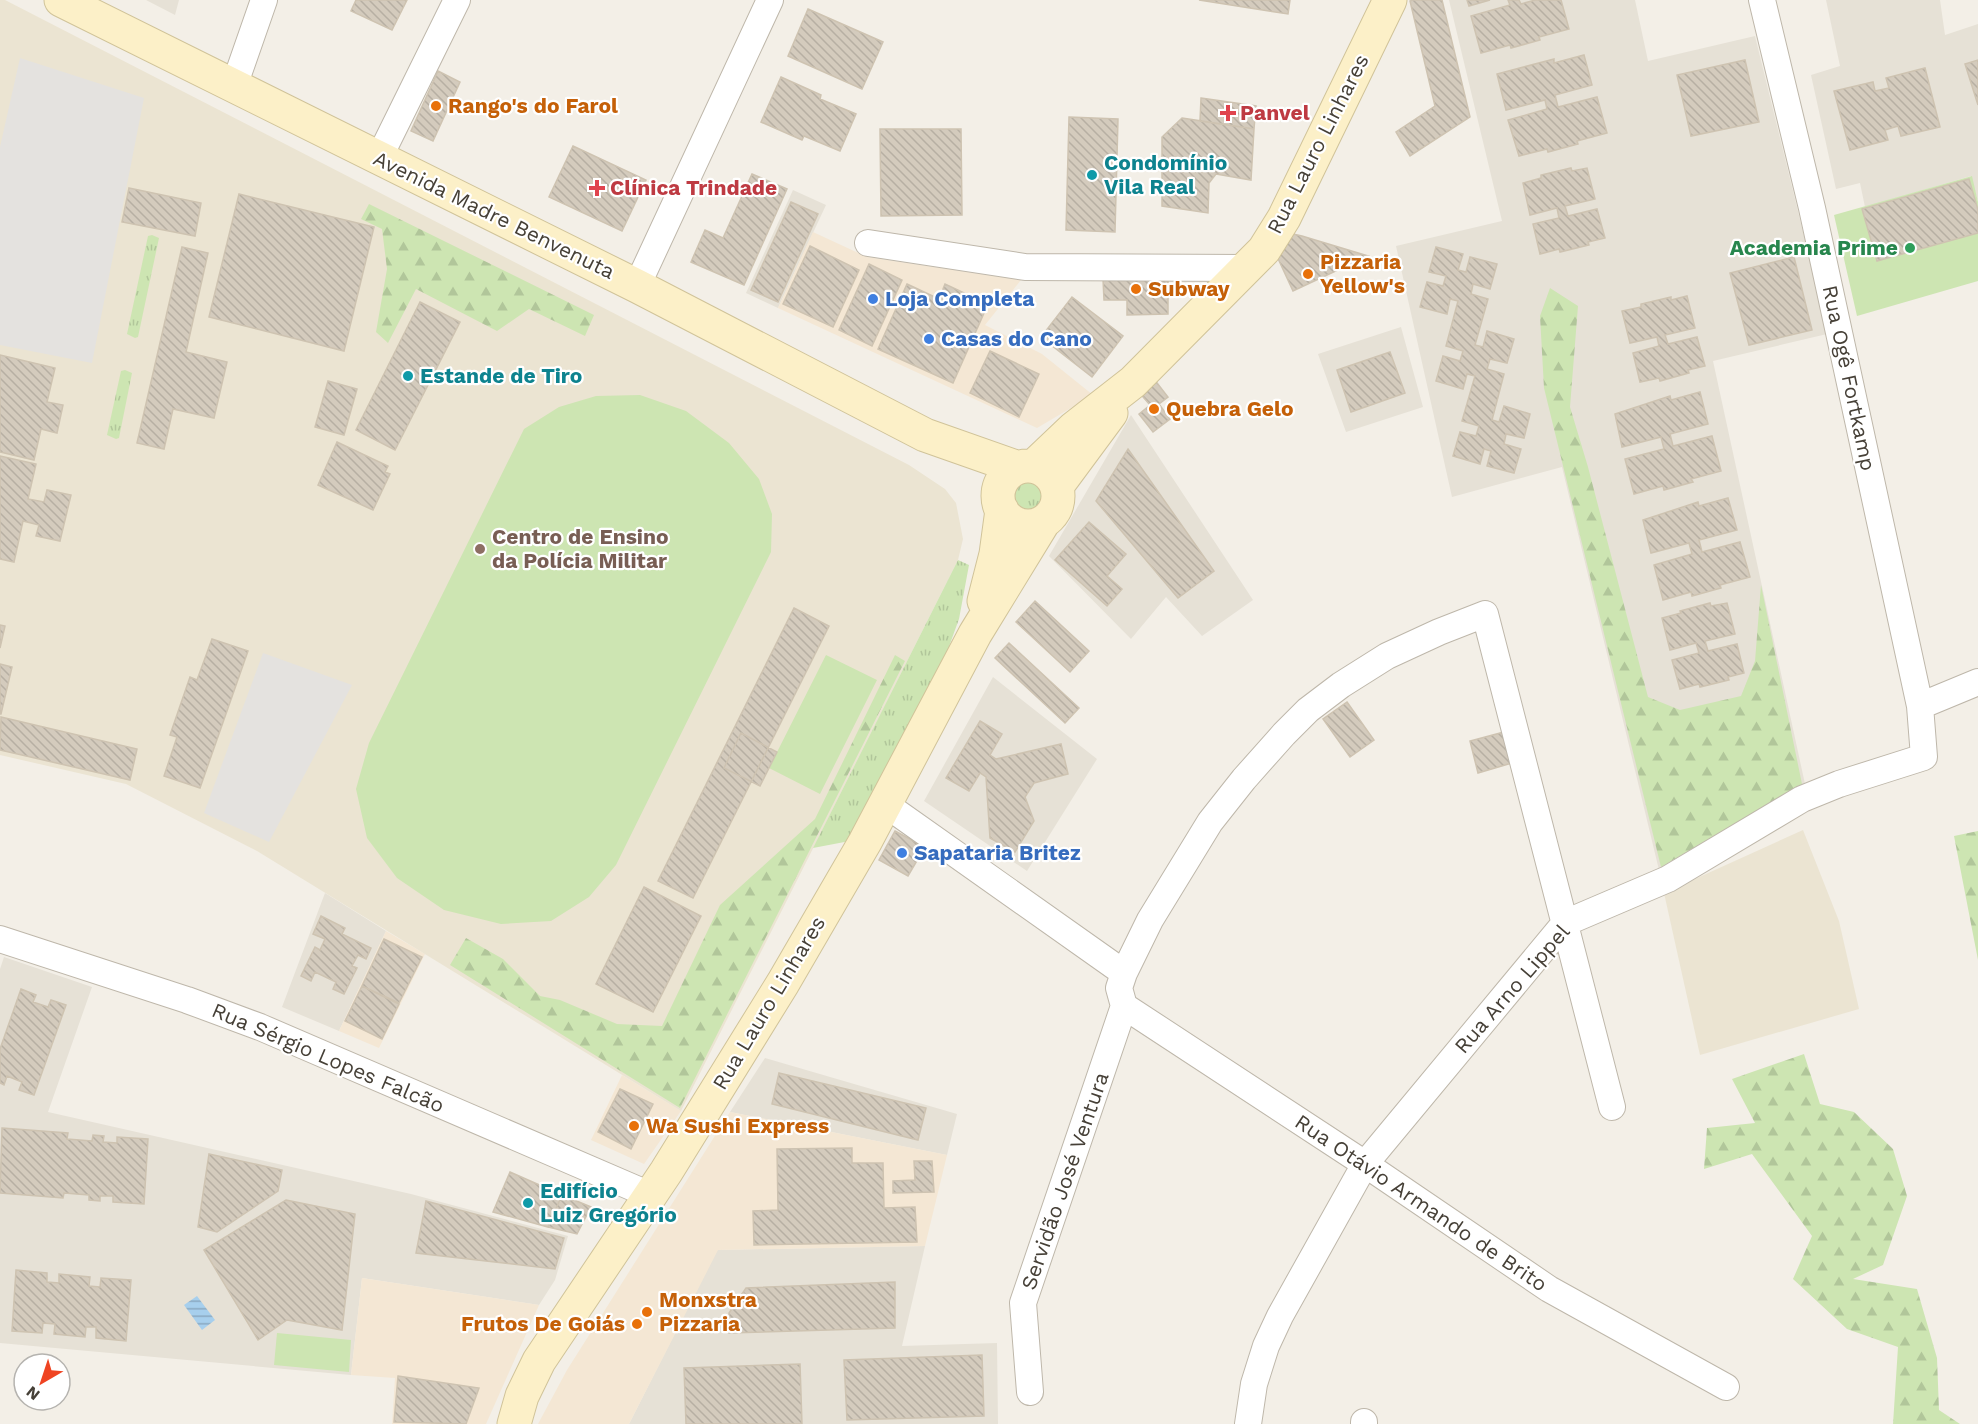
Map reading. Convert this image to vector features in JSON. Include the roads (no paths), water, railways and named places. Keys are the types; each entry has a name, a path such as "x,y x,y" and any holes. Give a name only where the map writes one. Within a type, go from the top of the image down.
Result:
{"main road":[{"name":"Avenida Madre Benvenuta","path":"61,0 638,286 925,435 1036,473"},
{"name":"Rua Lauro Linhares","path":"1036,473 1074,428 1133,382 1264,250 1284,218 1390,0"},
{"name":"Avenida Madre Benvenuta","path":"925,435 963,464 1000,505"},
{"path":"1036,473 1059,500 1054,513 1043,523 1025,526 1015,523 1000,505 999,486 1006,475 1036,473"},
{"name":"Rua Lauro Linhares","path":"975,634 996,554 1000,505"},
{"name":"Rua Lauro Linhares","path":"514,1424 522,1396 539,1361 650,1195 783,983 885,804 975,634 1043,523"}],"street":[{"path":"234,86 264,0"},
{"path":"379,158 457,0"},
{"path":"638,286 770,0"},
{"name":"Rua Ogê Fortkamp","path":"1762,0 1812,208 1920,706 1924,757"},
{"path":"868,243 1026,267 1246,268"},
{"name":"Servidão José Ventura","path":"1030,1392 1023,1303 1124,1006 1119,988 1124,973 1150,920 1210,822 1244,778 1300,718 1341,685 1386,656 1485,614 1565,923"},
{"path":"1920,706 1978,682"},
{"name":"Rua Arno Lippel","path":"1248,1424 1254,1384 1266,1346 1280,1316 1365,1164 1565,923 1668,879 1811,795 1924,757"},
{"path":"885,804 1124,973"},
{"path":"1565,923 1612,1107"},
{"name":"Rua Sérgio Lopes Falcão","path":"0,939 187,1000 260,1028 650,1195"},
{"name":"Rua Otávio Armando de Brito","path":"1124,1006 1365,1164 1549,1289 1726,1387"}],"water":[{"path":"197,1296 215,1320 202,1330 184,1305"}],"place":[{"name":"Rango's do Farol","path":"436,106"},
{"name":"Panvel","path":"1228,113"},
{"name":"Condomínio Vila Real","path":"1092,175"},
{"name":"Clínica Trindade","path":"597,188"},
{"name":"Academia Prime","path":"1910,248"},
{"name":"Pizzaria Yellow's","path":"1308,274"},
{"name":"Subway","path":"1136,289"},
{"name":"Loja Completa","path":"873,299"},
{"name":"Casas do Cano","path":"929,339"},
{"name":"Estande de Tiro","path":"408,376"},
{"name":"Quebra Gelo","path":"1154,409"},
{"name":"Centro de Ensino da Polícia Militar","path":"480,549"},
{"name":"Sapataria Britez","path":"902,853"},
{"name":"Wa Sushi Express","path":"634,1126"},
{"name":"Edifício Luiz Gregório","path":"528,1203"},
{"name":"Monxstra Pizzaria","path":"647,1312"},
{"name":"Frutos De Goiás","path":"637,1324"}]}
